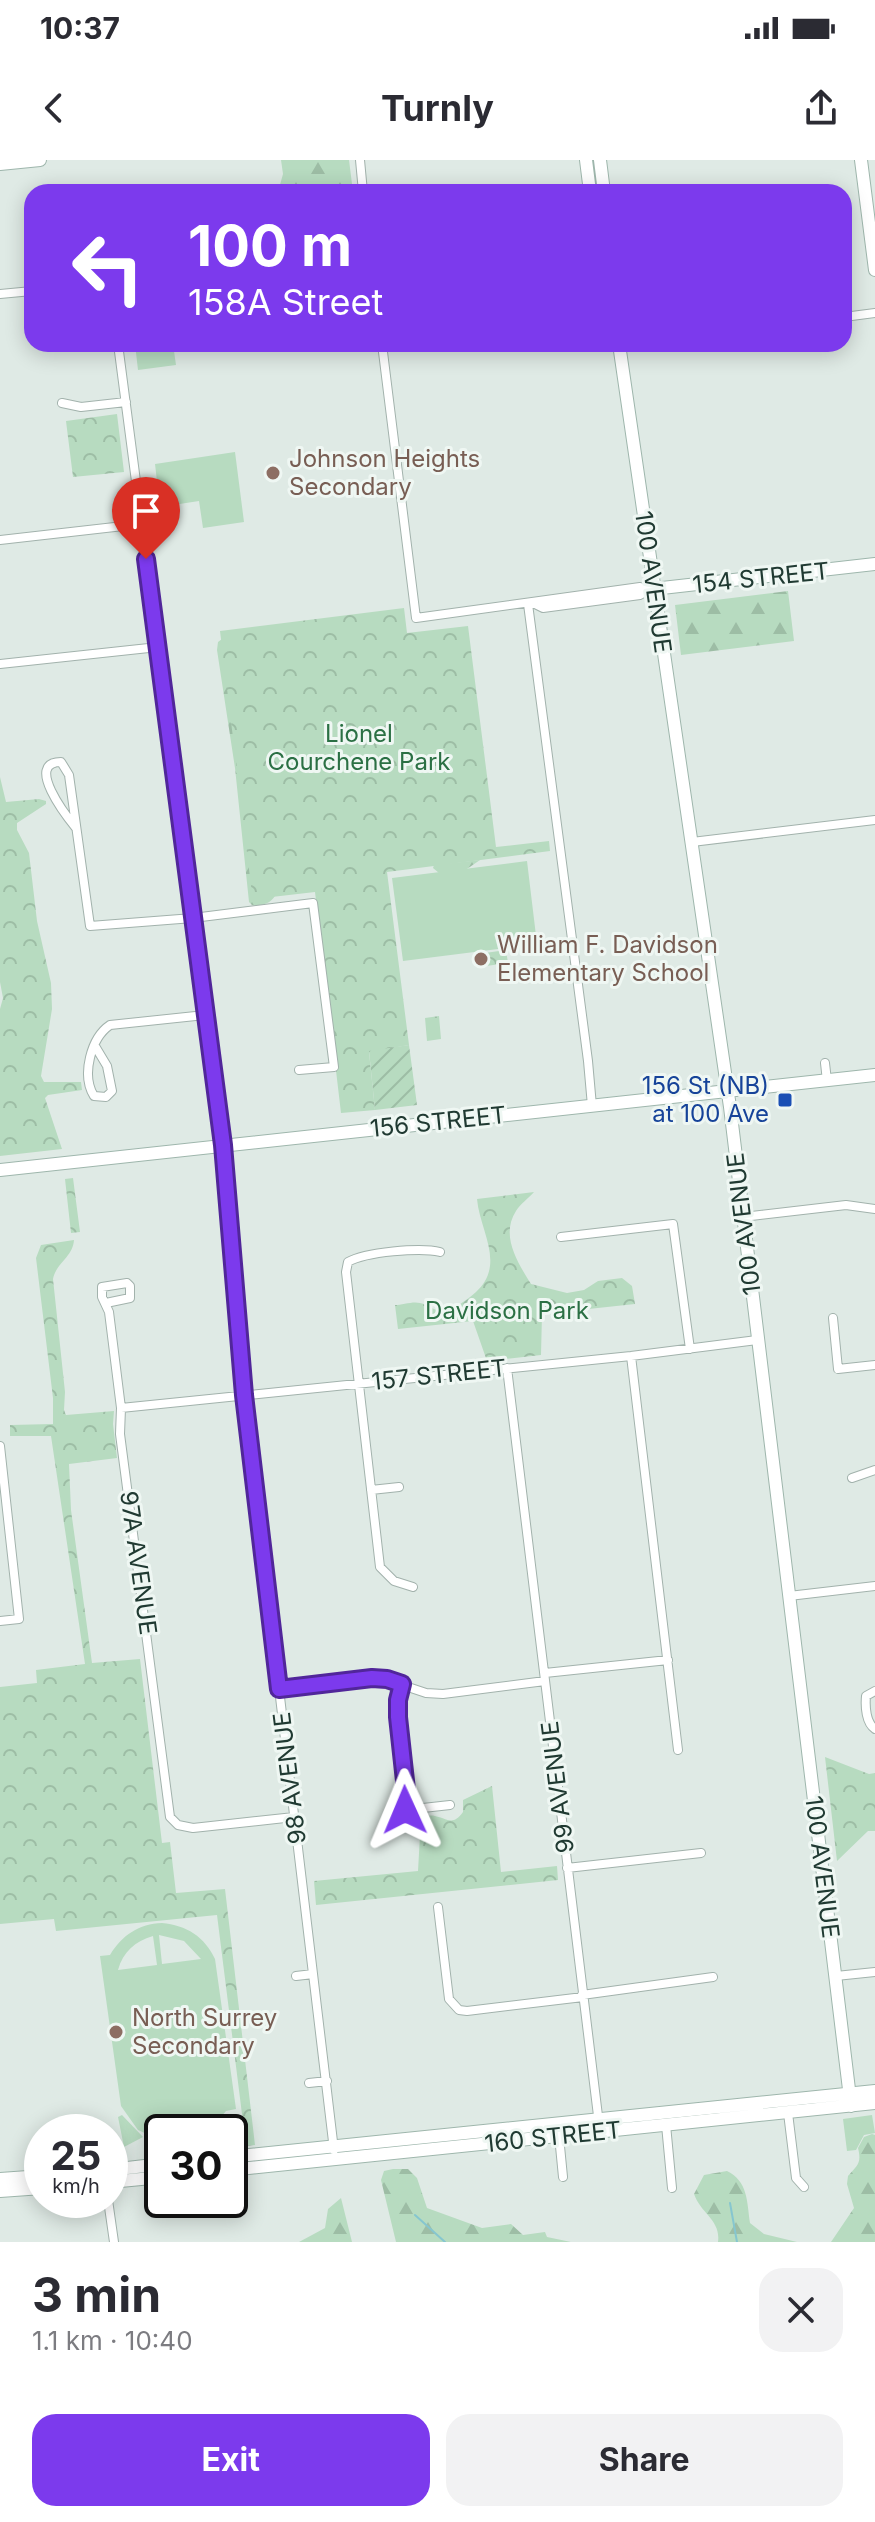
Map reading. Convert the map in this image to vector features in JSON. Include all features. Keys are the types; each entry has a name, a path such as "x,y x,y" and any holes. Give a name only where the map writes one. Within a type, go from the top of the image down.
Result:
{"main road":[{"path":"0,164 40,160"},
{"path":"586,160 589,184"},
{"path":"600,160 603,184"},
{"path":"861,160 875,270"},
{"name":"100 AVENUE","path":"620,352 650,590 692,842 728,1092 851,2100"},
{"name":"154 STREET","path":"650,590 875,564"},
{"name":"156 STREET","path":"0,1170 875,1075"},
{"name":"160 STREET","path":"248,2156 559,2136 599,2126 666,2125 788,2113 851,2100 875,2091"},
{"name":"160 STREET","path":"248,2167 334,2152 851,2100 875,2103"},
{"path":"0,2179 24,2177"},
{"path":"0,2191 24,2189"}],"street":[{"path":"360,160 362,184"},
{"path":"0,294 24,292"},
{"path":"852,316 875,313"},
{"name":"98 AVENUE","path":"119,352 223,1145 244,1395 334,2152"},
{"name":"154 STREET","path":"383,352 416,618 640,587 650,590"},
{"path":"62,403 81,407 126,402"},
{"path":"0,540 141,524"},
{"path":"531,604 592,1106"},
{"path":"0,664 158,647"},
{"path":"76,828 51,791 47,774 48,767 55,762 61,762 69,775 90,926 193,918 313,903 334,1067 299,1070"},
{"path":"692,842 875,820"},
{"path":"95,1046 111,1078 112,1091 106,1097 94,1096 88,1085 91,1056 95,1046 101,1031 110,1025 205,1015"},
{"path":"825,1063 827,1081"},
{"path":"743,1217 846,1205 875,1209"},
{"path":"561,1237 673,1224 690,1349"},
{"path":"413,1587 394,1581 380,1567 346,1276 348,1262 360,1256 430,1250 440,1252"},
{"name":"97A AVENUE","path":"106,1303 170,1817 175,1823 193,1828 294,1817"},
{"path":"833,1318 838,1369 875,1365"},
{"name":"157 STREET","path":"121,1408 631,1356 757,1340"},
{"path":"631,1356 678,1750"},
{"name":"99 AVENUE","path":"507,1368 512,1442 545,1677 599,2126"},
{"path":"0,1446 19,1619 0,1621"},
{"path":"852,1478 875,1470"},
{"path":"371,1490 399,1487"},
{"path":"789,1596 875,1586"},
{"path":"279,1689 372,1678 387,1679 426,1693 443,1694 668,1660"},
{"path":"402,1684 397,1706 407,1799 405,1810 450,1805"},
{"path":"875,1691 866,1696 866,1702 869,1722 875,1729"},
{"path":"567,1868 701,1853"},
{"path":"438,1907 449,1999 459,2010 713,1977"},
{"path":"836,1976 875,1972"},
{"path":"296,1976 313,1974"},
{"path":"309,2083 327,2081"},
{"path":"788,2113 796,2178 804,2187"},
{"path":"666,2125 672,2188"},
{"path":"559,2136 563,2177"},
{"path":"111,2218 114,2242"}],"green space":[{"path":"281,160 349,160 352,184 280,184 283,174"},
{"path":"136,352 174,352 176,365 138,370"},
{"path":"117,414 124,472 73,477 66,421"},
{"path":"235,452 244,522 203,528 199,501 160,507 155,464"},
{"path":"788,591 794,641 681,655 675,605"},
{"name":"Lionel Courchene Park","path":"404,608 407,633 468,626 496,847 549,841 550,851 387,872 409,1045 369,1052 375,1110 341,1113 315,892 253,902 220,631"},
{"path":"222,639 275,896 262,905 249,902 235,768 217,650 218,642"},
{"path":"0,777 6,802 46,801 17,823 17,830 29,853 37,921 51,983 52,1009 41,1076 44,1082 81,1082 82,1090 45,1098 62,1149 0,1156 0,1009 3,998 0,982"},
{"path":"480,860 464,871 439,873 433,868 434,865"},
{"path":"527,861 537,944 403,961 392,878"},
{"path":"506,950 508,963 486,966 485,953"},
{"path":"439,1016 441,1039 427,1041 425,1018"},
{"path":"409,1045 417,1105 375,1110 369,1051"},
{"path":"73,1178 80,1232 71,1233 65,1179"},
{"name":"Davidson Park","path":"534,1192 516,1211 510,1230 513,1249 531,1284 567,1293 584,1290 598,1281 622,1278 632,1286 635,1304 542,1314 541,1355 487,1361 473,1321 398,1329 395,1305 417,1303 436,1310 448,1309 476,1292 485,1281 489,1270 489,1247 477,1199"},
{"path":"74,1240 71,1251 53,1279 66,1415 114,1411 117,1458 69,1464 71,1510 92,1663 140,1659 162,1843 170,1842 176,1893 225,1889 255,2145 248,2146 248,2114 242,2114 217,1915 56,1931 54,1919 0,1924 0,1687 37,1683 36,1670 85,1664 51,1436 10,1436 10,1425 53,1424 53,1398 36,1258 41,1245"},
{"path":"825,1757 869,1774 875,1773 875,1831 868,1831 837,1861"},
{"path":"492,1786 501,1872 557,1866 558,1880 316,1905 314,1881 418,1871 421,1817 456,1819 463,1812 463,1800"},
{"path":"162,1923 187,1929 206,1944 215,1959 236,2109 223,2114 144,2114 144,2133 138,2130 121,2106 100,1956 110,1955 132,1932","holes":["159,1935 184,1941 201,1959 162,1964","153,1936 157,1965 118,1970 131,1948"]},
{"path":"872,2115 875,2133 864,2135 856,2150 847,2151 843,2119"},
{"path":"128,2121 143,2137 128,2145"},
{"path":"875,2135 875,2242 831,2242 854,2208 847,2184 848,2176 858,2164 858,2148 864,2137"},
{"path":"408,2169 417,2178 427,2208 482,2228 511,2224 523,2235 545,2232 547,2237 571,2242 396,2242 381,2180 384,2171"},
{"path":"727,2171 743,2186 750,2223 764,2234 797,2242 718,2242 714,2222 694,2194 704,2175"},
{"path":"341,2198 352,2242 299,2242 325,2228 328,2209"}],"waterway":[{"path":"730,2203 737,2242"},
{"path":"415,2215 445,2242"}],"place":[{"name":"Johnson Heights Secondary","path":"273,473"},
{"name":"William F. Davidson Elementary School","path":"481,959"},
{"name":"156 St (NB) at 100 Ave","path":"785,1100"},
{"name":"North Surrey Secondary","path":"116,2032"}],"route":[{"path":"146,559 223,1145 244,1395 279,1689 372,1678 402,1684 397,1706 407,1799 405,1810"}]}
